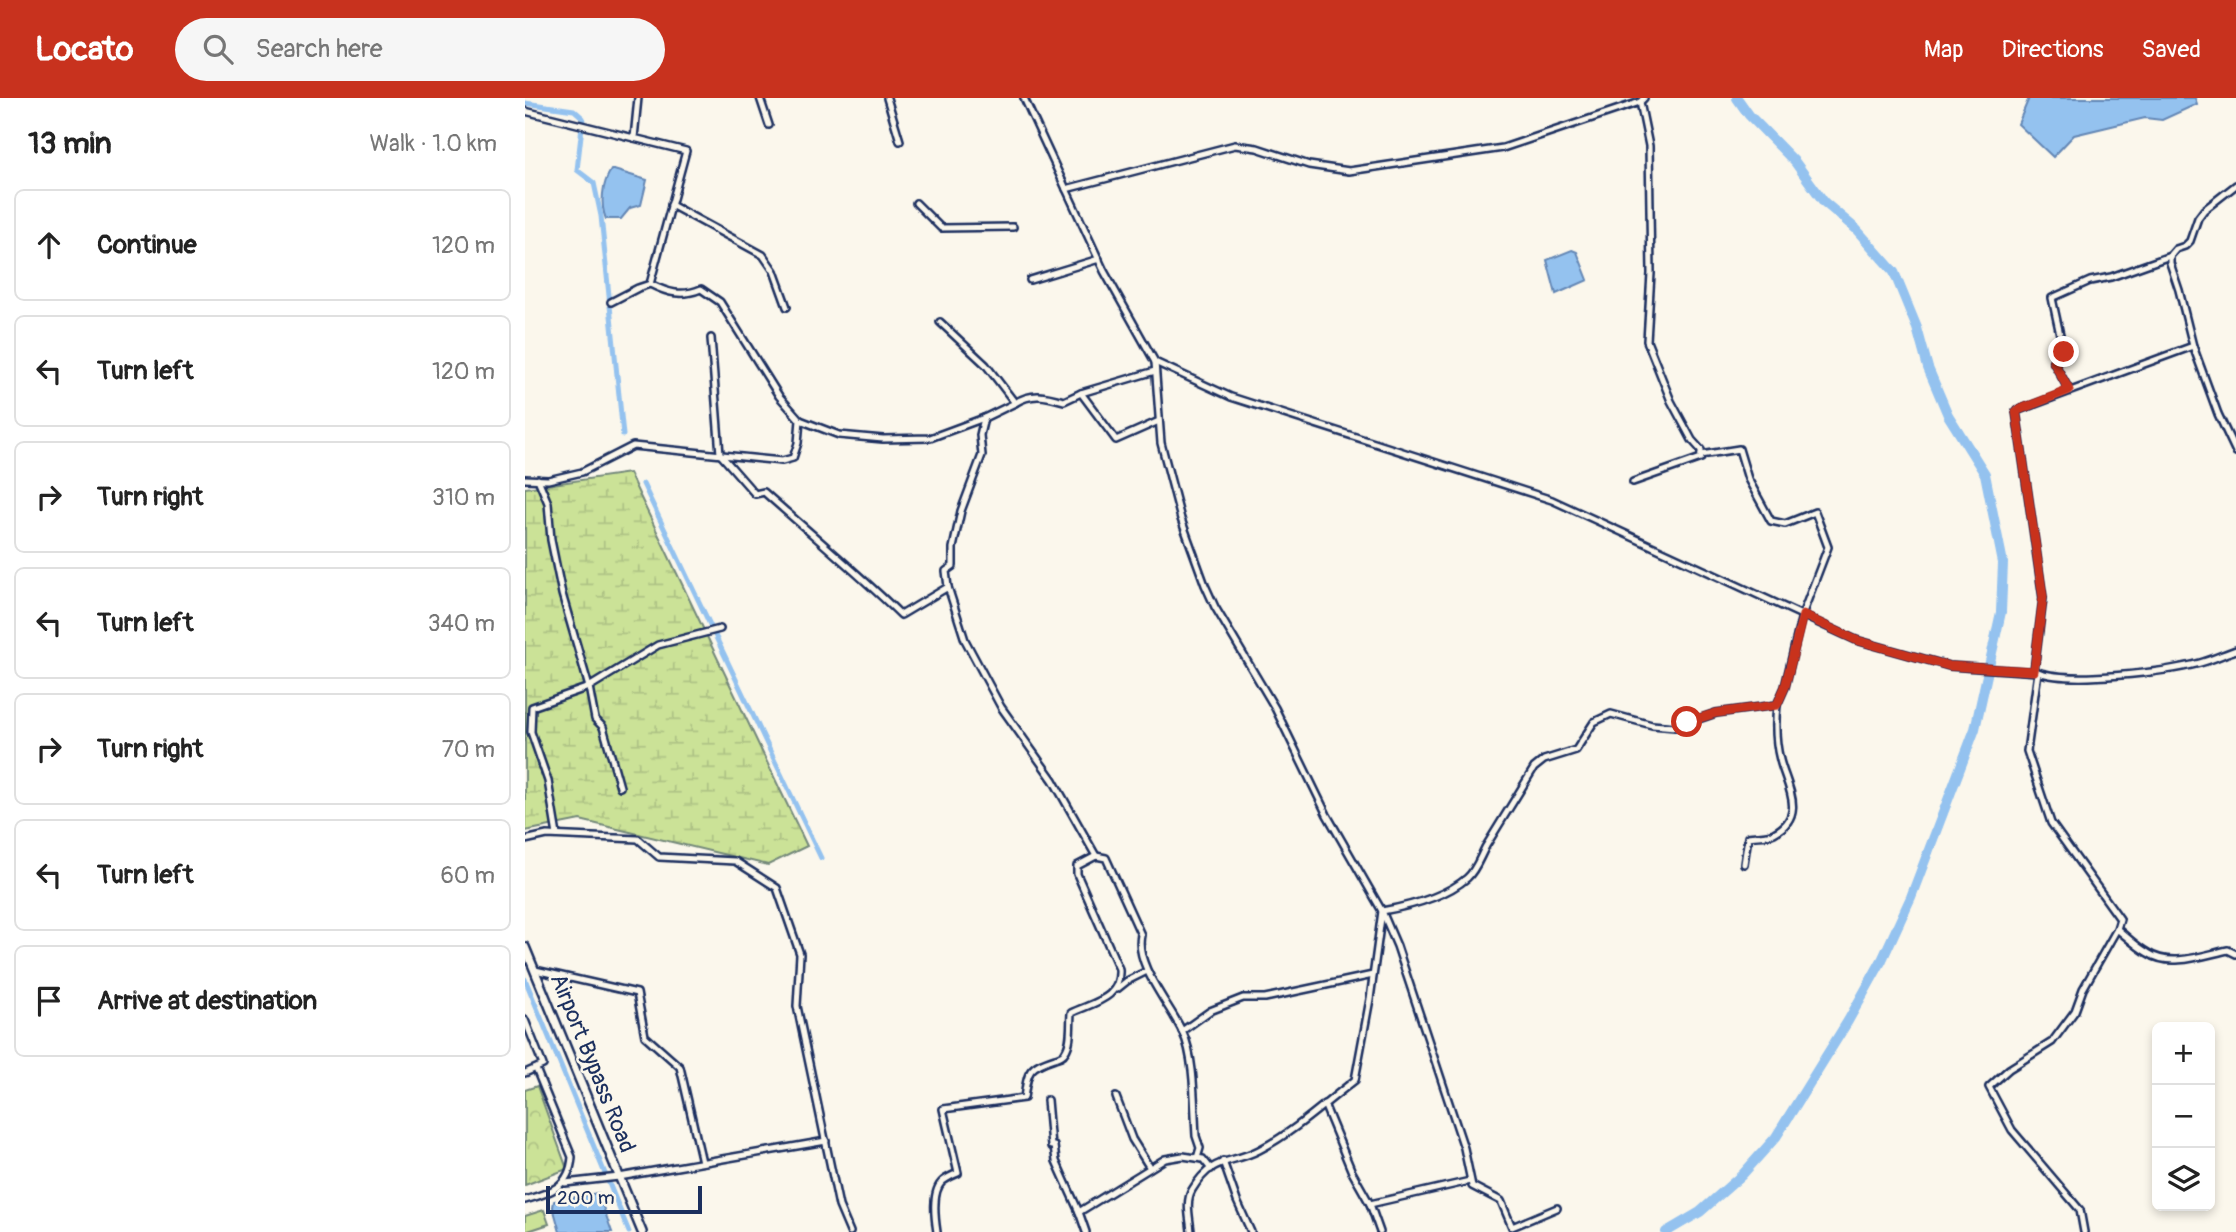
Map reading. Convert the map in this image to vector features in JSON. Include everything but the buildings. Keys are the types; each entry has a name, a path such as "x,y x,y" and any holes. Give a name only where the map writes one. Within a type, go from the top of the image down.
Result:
{"street":[{"path":"634,138 638,98"},
{"path":"760,98 769,125"},
{"path":"1024,98 1098,259 1155,362 1161,443 1181,519 1215,607 1275,708 1327,815 1382,911 1397,946 1464,1148 1472,1186 1501,1201 1512,1227 1557,1208"},
{"path":"890,99 900,141"},
{"path":"1066,189 1235,145 1257,148 1309,165 1349,171 1394,165 1503,148 1642,100 1649,146 1651,273 1647,341 1671,401 1692,440 1701,450 1701,458 1633,482"},
{"path":"525,111 686,151 650,284"},
{"path":"2069,390 2053,361 2064,352 2052,298 2090,281 2111,277 2170,256 2190,241 2198,218 2204,211 2236,185"},
{"path":"916,203 941,228 1013,227"},
{"path":"671,205 763,256 774,271 787,307"},
{"path":"2170,256 2193,346 2218,414 2236,452"},
{"path":"1031,280 1098,259"},
{"path":"611,302 650,284 667,292 687,295 701,289 720,302 779,396 800,420 839,435 883,439 930,438 984,418 1025,396 1043,395 1064,401 1081,393 1155,371"},
{"path":"940,322 986,365 1015,403"},
{"path":"711,338 720,454 755,494 764,492 835,556 852,567 901,615 947,587"},
{"path":"2081,1232 2080,1210 2012,1130 1989,1087 2009,1069 2052,1042 2075,1011 2083,989 2120,919 2051,823 2027,751 2043,597 2016,411 2193,346"},
{"path":"1155,362 1231,397 1552,500 1856,640 1949,666 2036,671 2048,676 2112,676 2200,663 2236,650"},
{"path":"1081,393 1116,440 1159,421"},
{"path":"984,418 980,435 982,455 961,511 953,548 953,566 946,571 947,587 965,640 1001,707 1053,780 1096,856"},
{"path":"525,479 548,480 582,472 633,446 782,460 793,458 798,443 800,420"},
{"path":"1701,455 1739,449 1748,479 1771,521 1786,524 1812,512 1818,514 1829,547 1803,615 1785,687 1777,705 1775,729 1780,761 1794,799 1789,818 1783,827 1766,836 1748,837 1744,864"},
{"path":"538,479 548,503 551,540 562,594 589,687 595,719 603,727 620,787"},
{"path":"557,835 548,781 531,732 532,707 589,687 658,645 720,629"},
{"path":"1382,911 1421,901 1465,880 1473,872 1534,768 1544,760 1576,750 1594,722 1601,717 1618,714 1652,725 1675,727 1716,713 1777,705"},
{"path":"525,840 547,835 638,839 659,857 736,861 777,888 800,954 797,1006 839,1206 851,1232"},
{"path":"1115,991 1119,970 1077,874 1077,866 1096,856 1106,858 1127,901 1141,935 1139,943 1147,971 1182,1031 1188,1047 1196,1136 1201,1148 1197,1158"},
{"path":"1191,1232 1188,1198 1194,1187 1216,1163 1258,1150 1355,1080 1382,911"},
{"path":"2117,929 2149,954 2165,961 2228,950 2236,954"},
{"name":"Airport Bypass Road","path":"525,947 642,1232"},
{"path":"535,970 637,993 645,1036 680,1067 702,1162"},
{"path":"937,1232 935,1214 938,1189 941,1182 958,1173 943,1109 1024,1098 1027,1073 1035,1065 1060,1057 1066,1052 1071,1013 1147,971"},
{"path":"1182,1031 1210,1010 1243,998 1265,998 1373,975"},
{"path":"525,1020 543,1065 525,1073"},
{"path":"536,1069 572,1157 565,1183"},
{"path":"1116,1097 1132,1139 1150,1168"},
{"path":"1047,1100 1051,1146 1054,1146 1056,1161 1086,1232"},
{"path":"1324,1104 1380,1232"},
{"path":"525,1200 549,1194 565,1183 619,1177 826,1141"},
{"path":"1079,1212 1165,1159 1183,1156 1203,1159 1211,1169"},
{"path":"1223,1161 1251,1232"},
{"path":"1370,1204 1470,1181"}],"green space":[{"path":"629,473 807,846 768,865 580,820 525,831 525,488"},
{"path":"537,1086 567,1169 525,1185 525,1090"},
{"path":"544,1210 549,1224 525,1232 525,1216"}],"water":[{"path":"2029,98 2195,98 2197,104 2162,120 2145,118 2074,135 2053,157 2018,124"},
{"path":"611,170 647,180 641,205 630,208 621,219 606,219 604,213 604,188"},
{"path":"1572,250 1577,252 1588,280 1556,294 1547,260"},
{"path":"598,1193 612,1232 560,1232 553,1207 554,1201"}],"waterway":[{"path":"1666,1232 1700,1212 1742,1175 1776,1137 1848,1021 1882,960 1911,897 1975,729 2001,612 2003,563 1985,474 1948,415 1928,368 1917,328 1894,272 1856,229 1824,202 1795,162 1749,115 1737,98"},
{"path":"525,103 574,110 583,118 577,170 594,183 601,216 623,435"},
{"path":"643,484 821,858"},
{"path":"525,979 629,1232"}],"route":[{"path":"1687,722 1716,713 1777,705 1785,687 1803,615 1856,640 1949,666 2034,671 2043,597 2016,411 2069,390 2053,361 2064,352"}]}
